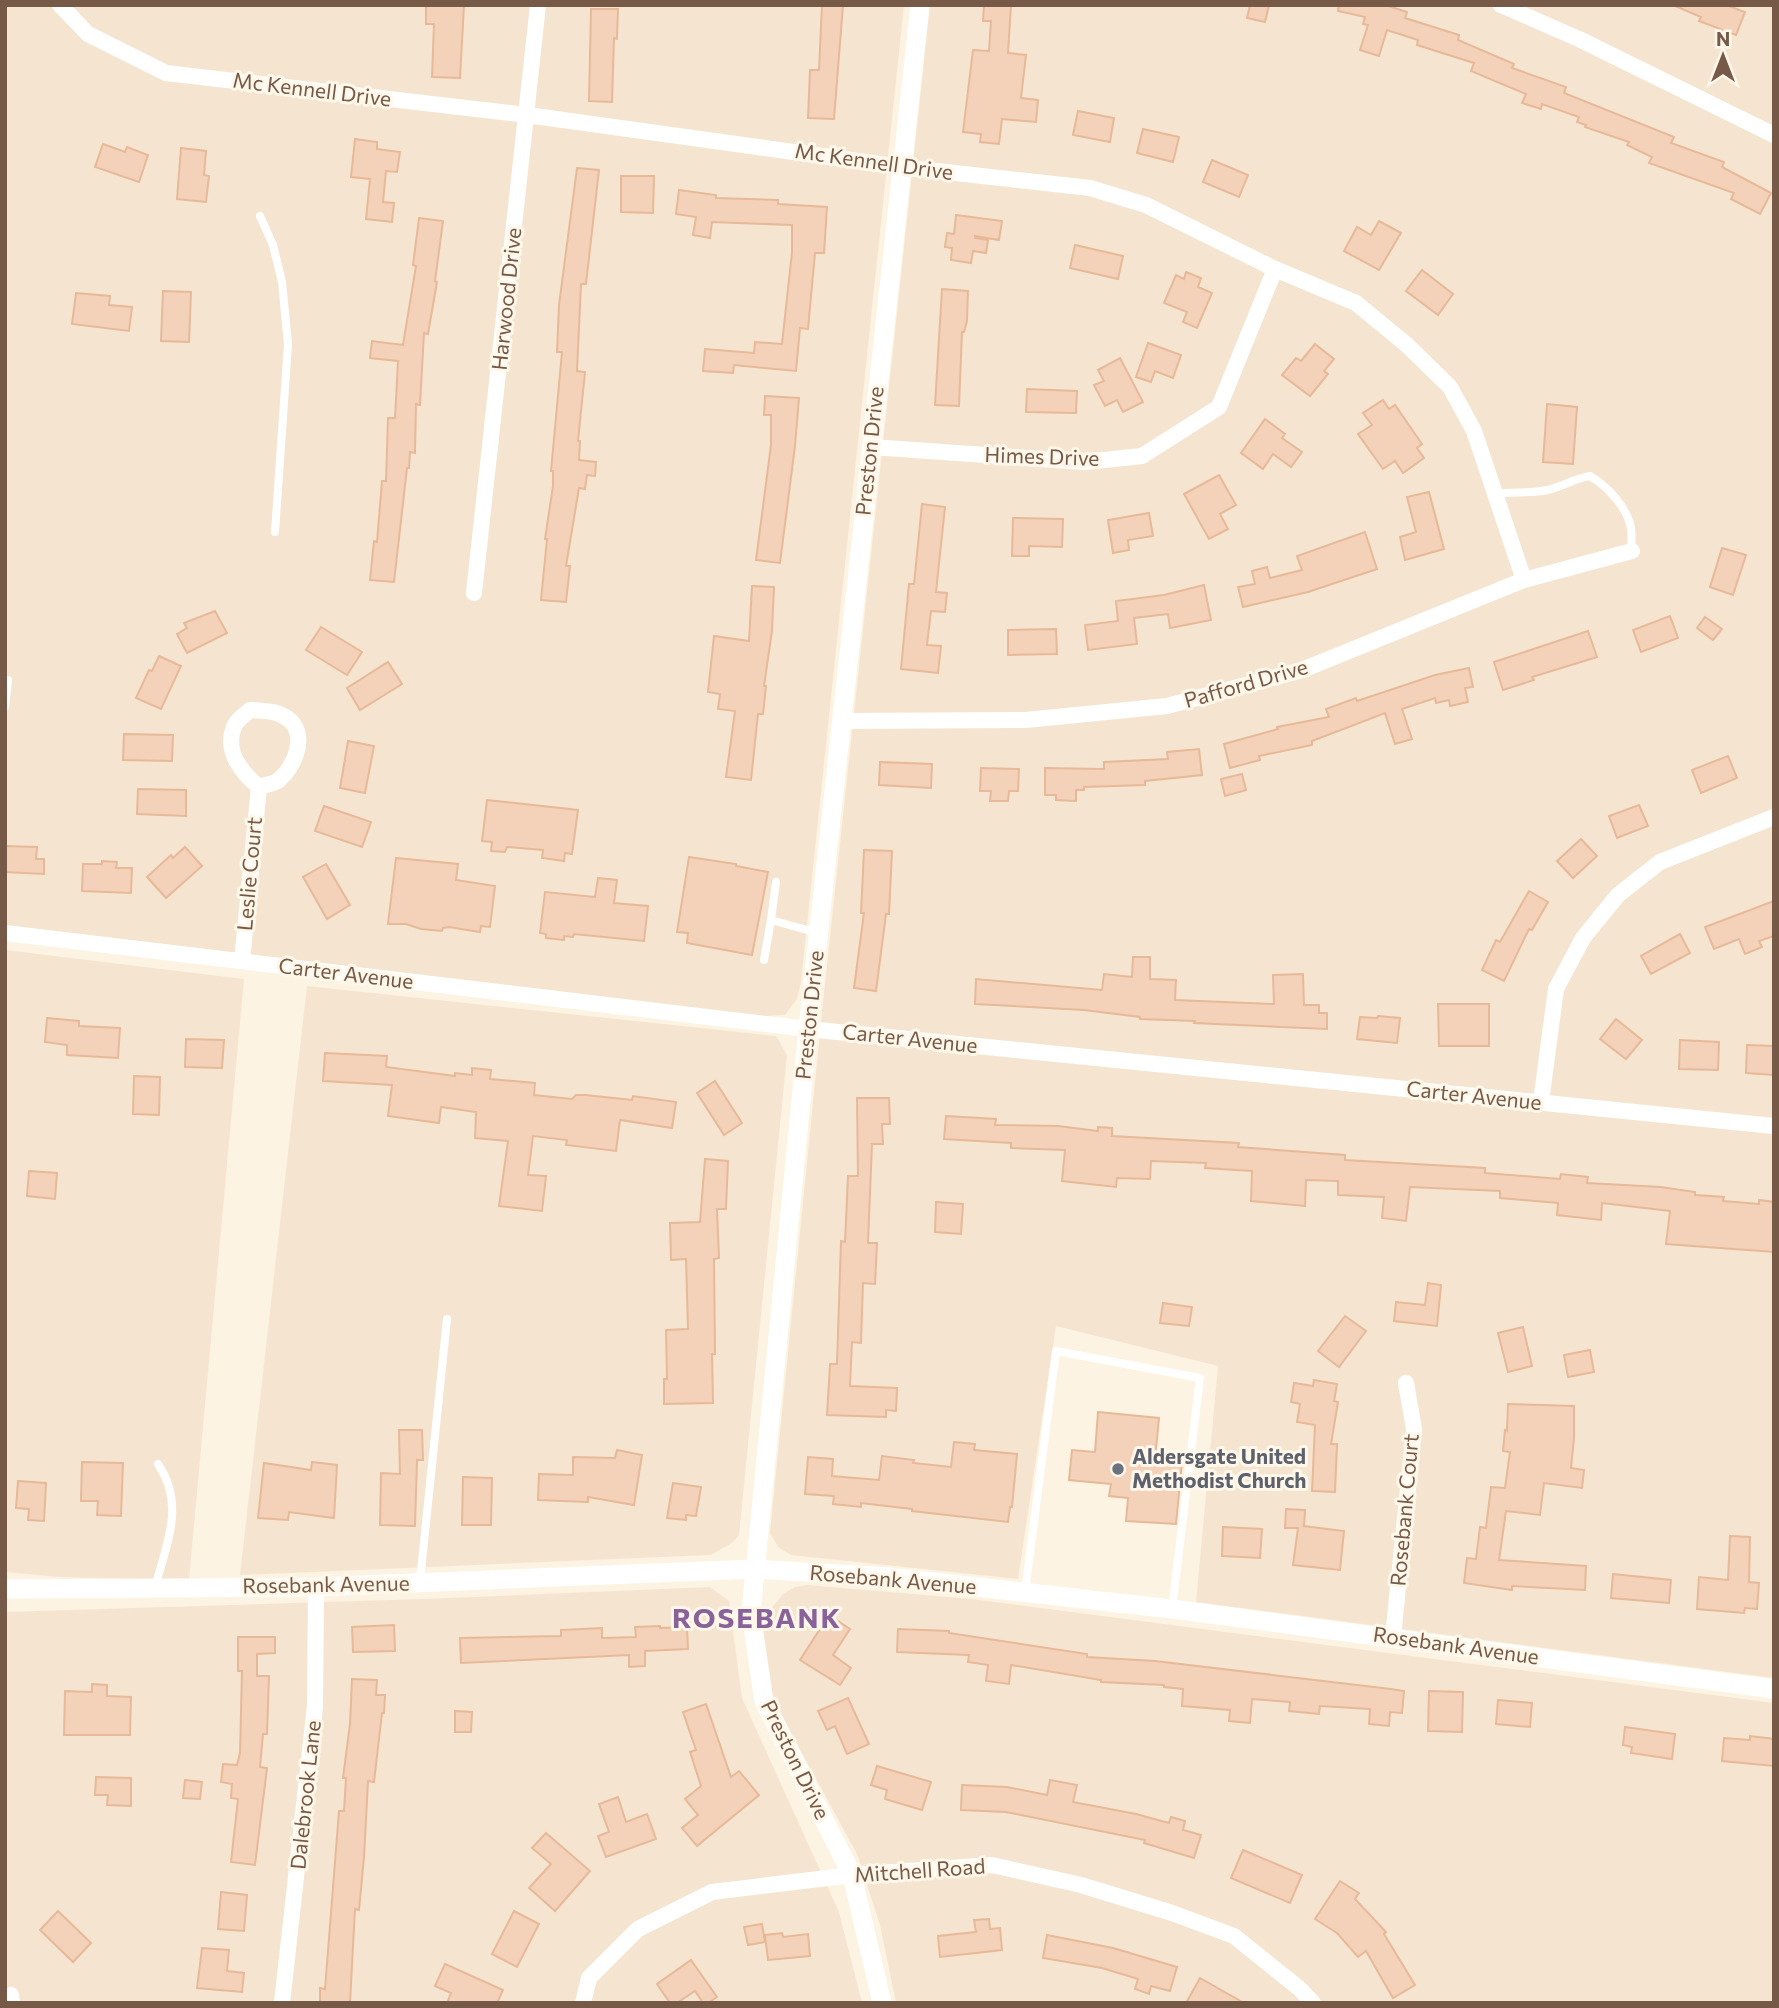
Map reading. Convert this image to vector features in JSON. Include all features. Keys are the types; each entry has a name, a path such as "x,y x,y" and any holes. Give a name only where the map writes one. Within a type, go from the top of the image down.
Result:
{"street":[{"name":"Mc Kennell Drive","path":"60,5 88,34 166,73 527,115 901,167 1090,188 1146,205 1275,269 1356,303 1407,345 1450,387 1474,431 1524,580"},
{"name":"Harwood Drive","path":"474,593 538,5"},
{"name":"Preston Drive","path":"882,2003 852,1875 764,1701 751,1613 818,933 920,5"},
{"path":"1501,5 1774,135"},
{"name":"Himes Drive","path":"871,447 1085,462 1142,456 1219,407 1275,269"},
{"name":"Pafford Drive","path":"841,721 1026,720 1167,706 1302,670 1524,580 1632,551"},
{"name":"Leslie Court","path":"250,710 274,711 290,720 298,737 295,762 277,782 258,787 242,773 236,761 231,741 234,724 250,710"},
{"name":"Leslie Court","path":"242,961 258,787"},
{"path":"1541,1102 1556,989 1583,938 1618,895 1660,862 1774,817"},
{"name":"Carter Avenue","path":"5,933 808,1029 1774,1126"},
{"name":"Rosebank Court","path":"1393,1637 1414,1429 1406,1383"},
{"name":"Rosebank Avenue","path":"5,1589 316,1587 754,1570 889,1577 1172,1609 1774,1689"},
{"name":"Dalebrook Lane","path":"282,2003 315,1706 316,1587"},
{"name":"Mitchell Road","path":"583,2003 590,1978 638,1928 712,1892 852,1875 992,1865 1081,1885 1172,1913 1234,1936 1300,1989 1313,2003"}],"lane":[{"path":"260,216 273,245 282,282 288,344 275,533"},
{"path":"1495,494 1542,491 1566,486 1581,477 1590,476 1612,494 1627,518 1631,527 1632,551"},
{"path":"5,706 8,680"},
{"path":"764,960 776,882"},
{"path":"771,920 818,933"},
{"path":"420,1583 447,1319"},
{"path":"1025,1592 1056,1351 1200,1378 1172,1609"},
{"path":"155,1588 172,1521 173,1501 169,1480 158,1464"}],"shaded area":[{"path":"5,5 904,5 801,982 797,999 785,1015 759,1016 5,925"},
{"path":"930,5 1774,5 1774,1678 1196,1602 1218,1366 1056,1326 1018,1579 791,1555 778,1547 770,1533 822,1012"},
{"path":"5,950 244,979 189,1580 59,1577 5,1572"},
{"path":"307,986 776,1036 787,1055 739,1535 732,1543 711,1555 240,1575"},
{"path":"807,1585 972,1599 1774,1703 1774,2003 896,2003 880,1925 857,1854 768,1691 762,1620 783,1594 795,1587"},
{"path":"710,1587 729,1601 742,1698 839,1912 862,2003 5,2003 5,1612"}],"building":[{"path":"426,5 464,5 460,78 432,77 434,24 426,24"},
{"path":"822,5 843,5 834,119 808,118 810,70 819,70"},
{"path":"984,5 1011,5 1008,53 1026,55 1021,98 1038,100 1036,122 1002,119 999,144 980,142 981,134 963,132 973,50 989,51 991,21 983,21"},
{"path":"1250,5 1269,5 1265,22 1247,18"},
{"path":"1339,5 1385,5 1407,12 1405,18 1459,35 1458,40 1514,64 1512,68 1566,87 1564,93 1674,137 1671,143 1724,162 1722,167 1771,193 1760,214 1731,199 1734,193 1649,163 1652,157 1627,145 1629,142 1585,127 1586,125 1577,122 1579,117 1542,104 1541,109 1522,103 1526,94 1471,71 1474,63 1417,45 1418,40 1387,30 1379,56 1360,50 1368,25 1363,24 1365,17 1338,11"},
{"path":"1673,5 1726,5 1745,12 1736,35 1699,21 1701,17"},
{"path":"591,9 618,9 617,39 614,38 612,102 589,101"},
{"path":"1078,111 1114,118 1110,142 1073,135"},
{"path":"1143,129 1179,137 1173,162 1137,153"},
{"path":"355,139 377,142 377,149 400,152 397,172 386,171 383,202 394,203 392,222 366,219 370,179 351,177"},
{"path":"103,144 125,152 127,147 148,155 139,182 95,167"},
{"path":"181,148 206,151 204,175 209,176 206,202 177,199"},
{"path":"1212,160 1248,175 1239,197 1203,182"},
{"path":"577,168 599,170 586,284 581,284 577,371 585,372 578,441 579,460 596,462 595,476 587,475 585,489 579,488 566,566 570,566 566,602 541,600 545,539 553,486 551,471 562,352 557,352 559,305"},
{"path":"621,176 654,176 653,213 621,212"},
{"path":"679,190 716,195 716,198 778,200 778,204 827,207 824,253 815,253 808,329 800,328 796,371 734,365 733,373 703,371 705,349 754,353 755,342 782,344 792,252 792,225 712,222 710,238 693,235 696,217 676,214"},
{"path":"956,215 1002,221 999,240 975,236 988,240 986,253 973,251 971,263 951,260 952,248 945,247 947,233 954,234"},
{"path":"419,218 443,221 437,282 428,334 424,333 420,405 416,404 415,453 410,452 407,468 394,582 370,580 374,541 377,542 382,481 386,481 388,418 395,418 398,361 370,358 372,341 403,345 416,266 413,265"},
{"path":"1379,221 1401,233 1379,270 1344,251 1357,227 1371,235"},
{"path":"1075,245 1123,256 1118,279 1070,268"},
{"path":"1422,270 1453,294 1438,315 1406,291"},
{"path":"1186,272 1201,278 1198,287 1212,293 1197,328 1183,322 1187,312 1164,303 1176,275 1184,279"},
{"path":"942,289 968,291 967,321 962,332 959,406 935,405"},
{"path":"163,291 191,292 189,342 161,341"},
{"path":"76,293 110,296 109,305 132,307 129,331 72,324"},
{"path":"1148,343 1181,355 1173,378 1155,371 1151,382 1136,377"},
{"path":"1315,344 1334,359 1324,371 1328,374 1310,396 1282,375 1296,358 1301,361"},
{"path":"1120,358 1143,402 1123,412 1117,400 1105,406 1094,385 1104,381 1098,370"},
{"path":"1027,389 1077,391 1076,413 1026,412"},
{"path":"765,396 799,398 780,563 756,560 771,445 771,415 764,415"},
{"path":"1383,400 1389,409 1395,405 1422,444 1417,448 1424,458 1403,473 1395,461 1383,469 1358,434 1372,425 1363,413"},
{"path":"1547,404 1577,407 1573,464 1543,462"},
{"path":"1265,419 1285,434 1282,438 1302,452 1291,467 1273,454 1263,469 1241,453"},
{"path":"1219,475 1236,505 1220,514 1228,529 1209,539 1184,494"},
{"path":"1429,492 1444,549 1405,560 1400,537 1416,532 1407,497"},
{"path":"922,504 945,507 936,592 947,593 945,612 931,611 927,645 941,646 938,673 901,669 909,584 914,584"},
{"path":"1149,513 1153,536 1128,540 1129,550 1113,553 1108,520"},
{"path":"1013,518 1063,519 1062,547 1029,546 1029,556 1012,556"},
{"path":"1365,532 1377,569 1308,592 1243,607 1238,587 1255,584 1252,571 1267,567 1270,578 1302,570 1297,556"},
{"path":"1722,548 1746,555 1733,595 1710,587"},
{"path":"1204,585 1211,620 1170,628 1168,614 1134,618 1137,644 1088,650 1085,625 1118,621 1116,601 1164,595"},
{"path":"752,586 774,587 763,714 758,714 751,780 726,777 735,711 718,709 720,694 708,692 714,636 749,641"},
{"path":"215,611 227,633 187,653 177,634 187,628 184,623"},
{"path":"1670,616 1678,638 1641,652 1633,630"},
{"path":"1705,617 1722,629 1713,640 1697,628"},
{"path":"321,627 362,652 347,675 306,650"},
{"path":"1056,629 1057,654 1008,655 1008,630"},
{"path":"1588,631 1597,657 1532,677 1534,680 1503,690 1494,662"},
{"path":"159,656 181,666 161,709 136,698"},
{"path":"388,662 402,684 360,710 347,688"},
{"path":"1469,668 1473,687 1465,688 1468,702 1450,706 1449,700 1436,703 1435,698 1402,709 1412,739 1395,744 1385,713 1312,741 1312,745 1259,756 1260,760 1230,768 1224,744 1278,729 1277,727 1329,717 1326,709 1356,698 1357,701 1435,675"},
{"path":"124,734 173,735 172,761 123,760"},
{"path":"348,741 374,746 365,793 340,788"},
{"path":"1199,749 1202,775 1145,781 1145,785 1084,787 1084,790 1076,790 1076,801 1056,800 1056,795 1045,795 1045,768 1104,769 1104,762 1168,759 1167,752"},
{"path":"1728,756 1737,778 1701,793 1692,770"},
{"path":"880,762 932,764 931,788 879,785"},
{"path":"981,768 1019,769 1018,791 1009,791 1008,801 990,801 991,791 980,791"},
{"path":"1242,774 1246,790 1225,796 1221,779"},
{"path":"138,789 186,790 186,816 137,814"},
{"path":"487,800 578,810 572,854 565,853 564,861 542,858 543,850 507,847 505,852 491,851 492,842 482,841"},
{"path":"1639,805 1648,826 1617,838 1609,816"},
{"path":"324,806 371,822 362,847 315,831"},
{"path":"1581,839 1597,856 1573,878 1557,861"},
{"path":"5,846 37,847 36,859 44,859 44,874 5,872"},
{"path":"185,847 202,866 166,898 147,877 171,855 173,858"},
{"path":"864,850 892,851 889,914 886,914 876,991 854,988 864,913 861,913"},
{"path":"689,857 768,872 752,955 687,943 688,933 677,932"},
{"path":"396,858 458,864 456,880 495,886 490,927 481,926 480,932 449,927 443,928 442,931 406,924 388,924"},
{"path":"102,861 117,862 116,868 132,868 131,893 82,891 83,864 102,864"},
{"path":"326,864 350,905 327,919 303,877"},
{"path":"598,878 617,880 614,903 648,906 644,941 574,934 573,937 564,936 564,940 546,938 546,934 540,933 545,892 595,897"},
{"path":"1529,891 1548,902 1532,930 1529,929 1504,981 1482,970 1496,940 1500,942"},
{"path":"1774,901 1774,936 1759,941 1762,947 1745,954 1739,939 1714,949 1705,927"},
{"path":"1680,934 1690,953 1651,974 1641,956"},
{"path":"1133,957 1150,957 1150,979 1176,980 1175,1000 1274,1004 1273,975 1303,974 1304,1005 1319,1005 1319,1013 1327,1013 1327,1029 1194,1023 1195,1021 1140,1019 1084,1010 975,1004 976,979 1102,990 1104,974 1132,977"},
{"path":"1438,1004 1489,1004 1489,1046 1439,1046"},
{"path":"1360,1017 1400,1018 1397,1043 1357,1039"},
{"path":"47,1018 79,1021 79,1026 120,1028 118,1058 67,1055 67,1045 45,1042"},
{"path":"1616,1019 1642,1040 1626,1059 1600,1039"},
{"path":"186,1039 224,1040 222,1068 185,1067"},
{"path":"1680,1040 1719,1042 1718,1070 1679,1069"},
{"path":"1747,1045 1774,1046 1774,1075 1746,1073"},
{"path":"325,1053 387,1056 386,1067 455,1076 455,1073 472,1075 472,1068 491,1070 490,1079 535,1083 534,1095 572,1099 576,1095 585,1095 632,1100 633,1096 676,1102 672,1128 620,1120 616,1151 566,1145 567,1140 533,1136 528,1175 546,1176 542,1211 499,1206 508,1141 475,1138 476,1112 441,1107 439,1123 388,1116 392,1085 323,1081"},
{"path":"134,1076 160,1077 159,1115 133,1114"},
{"path":"715,1081 742,1123 724,1135 697,1093"},
{"path":"857,1098 889,1098 890,1124 882,1124 883,1144 872,1144 868,1243 877,1243 875,1284 863,1283 861,1343 852,1342 850,1386 897,1388 896,1411 886,1410 886,1417 827,1415 830,1364 837,1364 841,1241 845,1242 848,1176 858,1176"},
{"path":"946,1116 996,1119 995,1125 1058,1126 1098,1131 1098,1127 1112,1128 1112,1136 1239,1143 1238,1147 1345,1155 1345,1160 1485,1168 1485,1173 1560,1179 1561,1174 1588,1177 1587,1183 1661,1187 1695,1192 1695,1195 1724,1197 1723,1201 1759,1204 1759,1200 1774,1202 1774,1252 1666,1244 1670,1211 1602,1203 1601,1220 1557,1215 1558,1203 1500,1198 1500,1191 1410,1187 1406,1221 1382,1218 1384,1197 1338,1195 1338,1181 1306,1180 1305,1206 1251,1201 1252,1171 1205,1168 1206,1163 1151,1161 1150,1179 1117,1178 1116,1187 1062,1181 1065,1150 1011,1148 1011,1143 944,1139"},
{"path":"705,1159 728,1161 726,1209 717,1209 719,1258 714,1259 713,1403 664,1404 664,1379 667,1379 666,1330 688,1329 686,1259 671,1260 670,1223 700,1222"},
{"path":"29,1171 57,1173 55,1199 27,1196"},
{"path":"936,1202 963,1204 961,1234 935,1232"},
{"path":"1428,1283 1441,1285 1437,1326 1394,1321 1396,1302 1425,1305"},
{"path":"1163,1303 1192,1307 1189,1326 1160,1323"},
{"path":"1345,1316 1366,1331 1339,1367 1318,1351"},
{"path":"1523,1327 1532,1366 1508,1372 1498,1333"},
{"path":"1590,1350 1594,1372 1568,1377 1564,1355"},
{"path":"1314,1380 1337,1384 1334,1401 1338,1402 1331,1444 1337,1444 1335,1492 1312,1491 1315,1425 1297,1422 1300,1404 1291,1402 1294,1383 1313,1386"},
{"path":"1508,1404 1574,1406 1571,1468 1584,1470 1582,1488 1544,1483 1540,1515 1506,1511 1499,1560 1586,1566 1585,1590 1512,1586 1512,1590 1464,1583 1467,1558 1476,1559 1480,1527 1486,1528 1491,1487 1505,1488 1510,1452 1503,1451"},
{"path":"1098,1412 1159,1418 1155,1460 1182,1463 1176,1524 1126,1521 1128,1498 1109,1496 1111,1484 1069,1480 1072,1450 1095,1452"},
{"path":"399,1430 422,1430 423,1460 417,1460 415,1526 380,1525 381,1473 400,1474"},
{"path":"954,1442 975,1444 974,1450 1017,1454 1008,1522 861,1503 861,1507 833,1504 834,1496 805,1494 808,1457 833,1459 832,1476 879,1480 882,1456 951,1467"},
{"path":"617,1450 642,1455 634,1505 588,1497 588,1502 538,1500 539,1474 573,1475 573,1457 615,1458"},
{"path":"82,1462 123,1463 121,1516 97,1515 98,1501 81,1501"},
{"path":"312,1462 337,1465 334,1518 289,1512 288,1520 258,1518 264,1463 311,1470"},
{"path":"463,1477 492,1478 491,1525 462,1525"},
{"path":"18,1481 46,1483 44,1521 28,1520 29,1509 16,1508"},
{"path":"673,1483 701,1487 696,1516 686,1515 686,1520 667,1518"},
{"path":"1286,1509 1305,1510 1304,1526 1344,1531 1340,1570 1293,1565 1298,1528 1285,1528"},
{"path":"1223,1527 1262,1529 1260,1558 1222,1556"},
{"path":"1730,1536 1750,1537 1749,1582 1759,1583 1757,1609 1745,1608 1744,1613 1697,1609 1699,1577 1728,1580"},
{"path":"1613,1574 1671,1580 1669,1603 1611,1598"},
{"path":"829,1615 850,1629 833,1655 851,1668 840,1685 800,1660"},
{"path":"394,1625 395,1651 353,1652 352,1627"},
{"path":"635,1627 687,1627 688,1649 645,1651 645,1666 629,1667 629,1655 461,1663 460,1638 561,1636 561,1630 602,1628 602,1638 636,1637"},
{"path":"898,1629 949,1631 1087,1654 1087,1657 1155,1661 1404,1691 1402,1713 1390,1712 1389,1726 1369,1724 1370,1709 1320,1706 1319,1714 1289,1711 1290,1702 1252,1699 1250,1723 1229,1721 1230,1710 1182,1706 1183,1689 1164,1685 1101,1682 1011,1665 1009,1684 986,1681 988,1665 968,1662 969,1655 897,1652"},
{"path":"238,1637 275,1637 275,1653 257,1654 257,1676 269,1676 267,1734 263,1734 260,1767 267,1768 255,1865 231,1862 238,1799 231,1798 232,1784 221,1782 223,1764 237,1765 240,1753 242,1671 238,1671"},
{"path":"352,1679 377,1680 376,1695 385,1695 384,1713 374,1782 368,1781 359,1910 355,1909 350,2003 320,2003 320,1988 325,1989 339,1811 344,1811 346,1778 343,1778"},
{"path":"92,1684 107,1685 107,1696 131,1697 130,1735 64,1735 65,1691 92,1692"},
{"path":"1429,1691 1463,1692 1462,1732 1428,1731"},
{"path":"848,1698 869,1744 847,1754 835,1726 827,1730 818,1711"},
{"path":"1498,1700 1532,1703 1530,1727 1496,1724"},
{"path":"706,1704 731,1777 739,1771 759,1795 697,1846 682,1828 698,1815 685,1799 701,1786 690,1752 696,1750 683,1712"},
{"path":"455,1711 472,1712 471,1732 455,1732"},
{"path":"1625,1727 1675,1734 1672,1759 1631,1753 1632,1747 1623,1745"},
{"path":"1750,1736 1774,1739 1774,1766 1722,1761 1724,1738 1750,1740"},
{"path":"877,1766 931,1782 922,1810 885,1799 887,1790 871,1785"},
{"path":"96,1777 131,1778 131,1806 107,1805 108,1795 95,1795"},
{"path":"185,1780 202,1782 200,1799 183,1798"},
{"path":"1050,1780 1077,1785 1073,1802 1169,1823 1171,1817 1185,1821 1183,1830 1201,1835 1194,1858 1144,1843 1145,1840 1006,1812 961,1810 962,1785 1007,1787 1047,1795"},
{"path":"618,1797 626,1822 647,1814 656,1839 606,1857 598,1836 609,1832 599,1804"},
{"path":"546,1833 590,1871 555,1911 529,1888 551,1864 532,1848"},
{"path":"1243,1850 1302,1875 1290,1903 1231,1878"},
{"path":"1340,1881 1359,1893 1355,1899 1386,1932 1384,1934 1415,1985 1393,1998 1366,1951 1358,1957 1337,1933 1315,1919"},
{"path":"221,1892 247,1895 244,1931 218,1929"},
{"path":"58,1911 91,1943 73,1962 40,1930"},
{"path":"514,1911 539,1924 517,1967 492,1954"},
{"path":"989,1919 990,1929 1000,1928 1002,1950 940,1957 938,1936 976,1932 974,1920"},
{"path":"762,1924 765,1942 748,1945 744,1927"},
{"path":"782,1933 783,1937 808,1934 810,1956 768,1960 765,1935"},
{"path":"1047,1935 1113,1948 1177,1967 1170,1991 1151,1986 1149,1994 1135,1989 1138,1979 1102,1968 1043,1958"},
{"path":"202,1948 229,1950 227,1971 244,1973 242,1992 197,1988"},
{"path":"691,1960 717,1997 703,2003 695,1991 677,2003 670,2003 657,1984"},
{"path":"445,1964 503,1990 497,2003 447,2003 451,1993 435,1986"},
{"path":"1200,1978 1244,2003 1186,2003"}],"place":[{"name":"Aldersgate United Methodist Church","path":"1118,1469"}],"district":[{"name":"ROSEBANK","path":"757,1618"}]}
